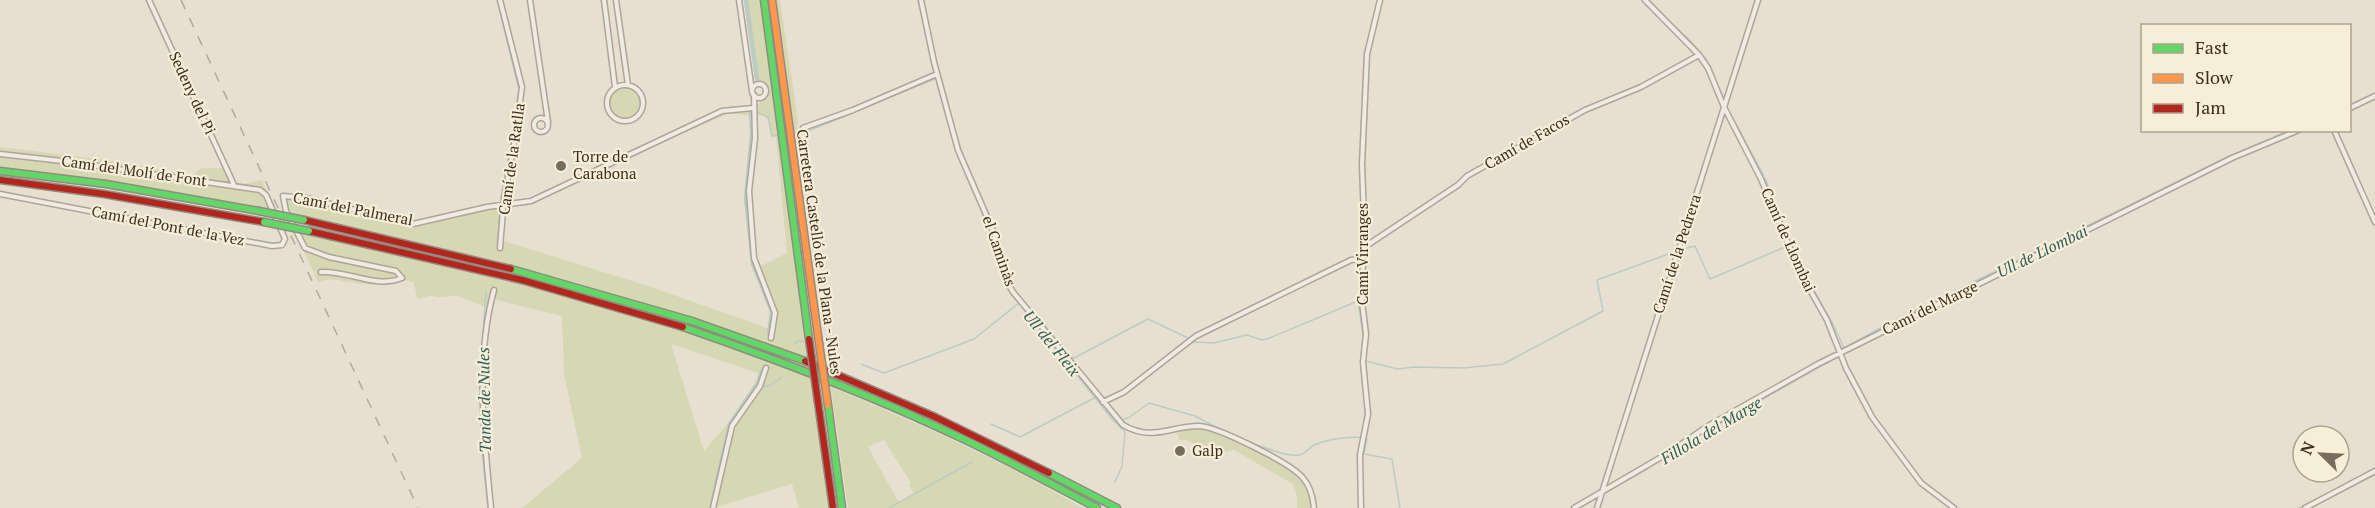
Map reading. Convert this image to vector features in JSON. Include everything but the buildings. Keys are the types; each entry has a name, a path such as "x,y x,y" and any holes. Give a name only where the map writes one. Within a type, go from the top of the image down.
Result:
{"main road":[{"name":"Carretera Castelló de la Plana - Nules","path":"764,0 833,508"},
{"name":"Carretera Castelló de la Plana - Nules","path":"772,0 842,508"},
{"path":"0,171 106,184 304,220 540,275 641,304 808,363 945,420 1117,508"},
{"path":"0,180 104,194 309,231 402,251 647,316 742,348 862,394 941,429 1097,508"}],"street":[{"name":"Sedeny del Pi","path":"149,0 234,185"},
{"name":"Camí de la Ratlla","path":"500,0 522,87 500,248"},
{"path":"530,0 548,122 546,130 540,132 533,124 540,118 544,105"},
{"path":"604,0 615,87 608,97 608,108 615,118 626,120 637,116 642,100 638,91 628,85 615,87"},
{"path":"616,0 628,85"},
{"path":"739,0 753,93 755,138 749,191 754,258 775,313 771,338"},
{"name":"el Caminàs","path":"921,0 937,74 958,150 994,233 1007,282 1123,425 1139,432 1159,434 1185,427 1201,426 1216,430 1263,452 1301,476 1312,495 1314,508"},
{"name":"Camí Virranges","path":"1361,508 1360,455 1368,414 1363,362 1366,334 1362,302 1365,247 1362,164 1367,54 1380,0"},
{"name":"Camí de Llombai","path":"1645,0 1699,55 1708,68 1724,107 1761,178 1800,272 1827,320 1846,368 1872,417 1921,483 1954,508"},
{"name":"Camí de la Pedrera","path":"1597,508 1758,0"},
{"name":"Camí de Facos","path":"1365,247 1458,185 1467,176 1585,110 1641,87 1699,55"},
{"path":"749,74 757,85 765,89 764,95 753,108"},
{"path":"803,128 853,110 937,74"},
{"path":"753,93 757,85"},
{"path":"753,93 761,98"},
{"path":"2351,107 2375,96"},
{"name":"Camí del Palmeral","path":"321,272 334,271 387,282 402,278 396,271 329,257 305,248 286,211 283,196 317,201 413,224 471,210 531,201 722,111 753,108"},
{"path":"540,118 548,122"},
{"name":"Camí del Marge","path":"1574,508 1708,426 1841,352 2232,158 2294,132"},
{"path":"2335,132 2375,222"},
{"name":"Camí del Molí de Font","path":"0,154 234,185 260,190 266,195"},
{"name":"Camí del Pont de la Vez","path":"0,194 272,246 282,245 285,239 266,195"},
{"path":"1103,402 1125,392 1196,336 1351,260 1363,259"},
{"path":"491,508 484,426 484,377 489,305 494,290"},
{"path":"713,508 732,426 760,386 766,368"},
{"path":"2305,508 2375,471"}],"green space":[{"path":"744,0 762,0 810,362 626,298 560,278 287,214 283,196 306,199 413,224 503,206 501,240 648,286 773,330 775,313 757,268 787,253 776,137 771,137 768,118 754,113 755,122 749,116 730,113 632,155 718,113 755,108 766,95 766,87 755,79"},
{"path":"775,0 780,0 798,122 796,147 826,368"},
{"path":"624,87 635,92 640,103 635,114 624,119 613,114 608,103 613,92"},
{"path":"0,147 106,160 192,175 202,168 224,168 229,182 241,184 262,180 277,212 88,179 0,167"},
{"path":"294,231 475,272 583,300 699,336 812,377 831,508 799,508 792,484 713,508 522,508 582,458 564,374 562,316 493,299 488,308 458,296 435,297 433,295 417,299 414,282 400,279 371,285 330,279 318,282 314,274 321,273 314,273","holes":["671,344 764,375 760,386 734,421 729,422 704,451"]},
{"path":"831,387 938,433 1009,467 1083,508 848,508","holes":["884,440 911,483 909,485 914,494 899,503 868,447"]},
{"path":"1185,427 1209,428 1292,469 1307,485 1314,508 1297,508 1297,496 1293,484 1234,450 1214,454 1186,440 1179,440 1176,430"}],"waterway":[{"name":"Tanda de Nules","path":"497,0 519,90 501,202"},
{"path":"746,0 757,79"},
{"path":"747,0 758,82"},
{"name":"Ull del Fleix","path":"918,0 934,72"},
{"name":"Ull de Llombai","path":"1648,0 1684,35"},
{"name":"Ull de Llombai","path":"1686,36 1706,59 1723,97"},
{"path":"856,111 937,78"},
{"name":"Ull de Llombai","path":"2351,105 2369,96"},
{"path":"751,109 752,135 746,198 753,264 772,311 769,334"},
{"name":"Ull de Llombai","path":"1729,112 1732,117"},
{"path":"757,113 768,117 772,136 778,135"},
{"path":"808,131 853,113"},
{"name":"Ull del Fleix","path":"948,122 956,149"},
{"name":"Ull de Llombai","path":"1735,122 1764,176"},
{"name":"Ull de Llombai","path":"2274,137 2285,132"},
{"name":"Ull de Llombai","path":"1831,320 1844,348 1882,327 2221,160 2269,139"},
{"name":"Ull del Fleix","path":"958,154 994,240"},
{"name":"Ull de Llombai","path":"1765,178 1780,217"},
{"name":"Tanda de Nules","path":"497,245 500,209"},
{"name":"Ull de Llombai","path":"1782,221 1804,273 1829,317"},
{"path":"1683,249 1695,246 1710,279 1785,247"},
{"path":"1366,361 1397,369 1463,368 1503,364 1603,311 1597,280 1674,252"},
{"name":"Ull del Fleix","path":"1001,268 1006,287 1125,432 1122,466 1115,482"},
{"name":"Tanda de Nules","path":"481,365 486,291"},
{"path":"1023,300 1074,358 1148,319 1188,338"},
{"path":"1193,342 1214,343 1247,335 1262,340 1267,339 1358,301 1363,335 1361,359"},
{"path":"861,364 884,373 974,339 1019,303"},
{"path":"794,344 799,341 805,342"},
{"name":"Fillola del Marge","path":"1772,394 1839,356"},
{"path":"711,508 730,424 758,383 762,371"},
{"path":"762,386 769,386 782,377"},
{"name":"Fillola del Marge","path":"1690,441 1770,395"},
{"path":"991,424 1020,437 1096,397"},
{"path":"1122,420 1149,403 1195,416 1229,434"},
{"name":"Tanda de Nules","path":"482,415 482,450 488,508"},
{"path":"1253,444 1282,453 1299,455 1325,441 1362,437"},
{"path":"1367,439 1364,454 1392,459 1400,508"},
{"name":"Fillola del Marge","path":"1652,466 1686,443"},
{"path":"889,508 972,462"},
{"name":"Fillola del Marge","path":"1617,486 1649,468"},
{"path":"2362,475 2375,468"},
{"path":"2310,508 2375,475"},
{"path":"2299,508 2357,478"},
{"name":"Fillola del Marge","path":"1605,493 1615,487"},
{"name":"Fillola del Marge","path":"1579,508 1596,498"}],"railway":[{"path":"181,0 418,508"}],"traffic: fast":[{"path":"764,0 809,339"},
{"path":"0,171 106,184 259,211"},
{"path":"259,211 304,220"},
{"path":"264,222 309,231"},
{"path":"511,269 692,321 805,361"},
{"path":"683,327 891,406 977,445 1097,508"},
{"path":"828,405 842,508"},
{"path":"1049,473 1117,508"}],"traffic: slow":[{"path":"772,0 819,343"},
{"path":"819,343 828,405"}],"traffic: jam":[{"path":"0,180 104,194 264,222"},
{"path":"304,220 511,269"},
{"path":"309,231 522,280 683,327"},
{"path":"809,339 818,402"},
{"path":"805,361 935,417 1049,473"},
{"path":"818,402 833,508"}],"place":[{"name":"Torre de Carabona","path":"561,166"},
{"name":"Galp","path":"1180,451"}]}
